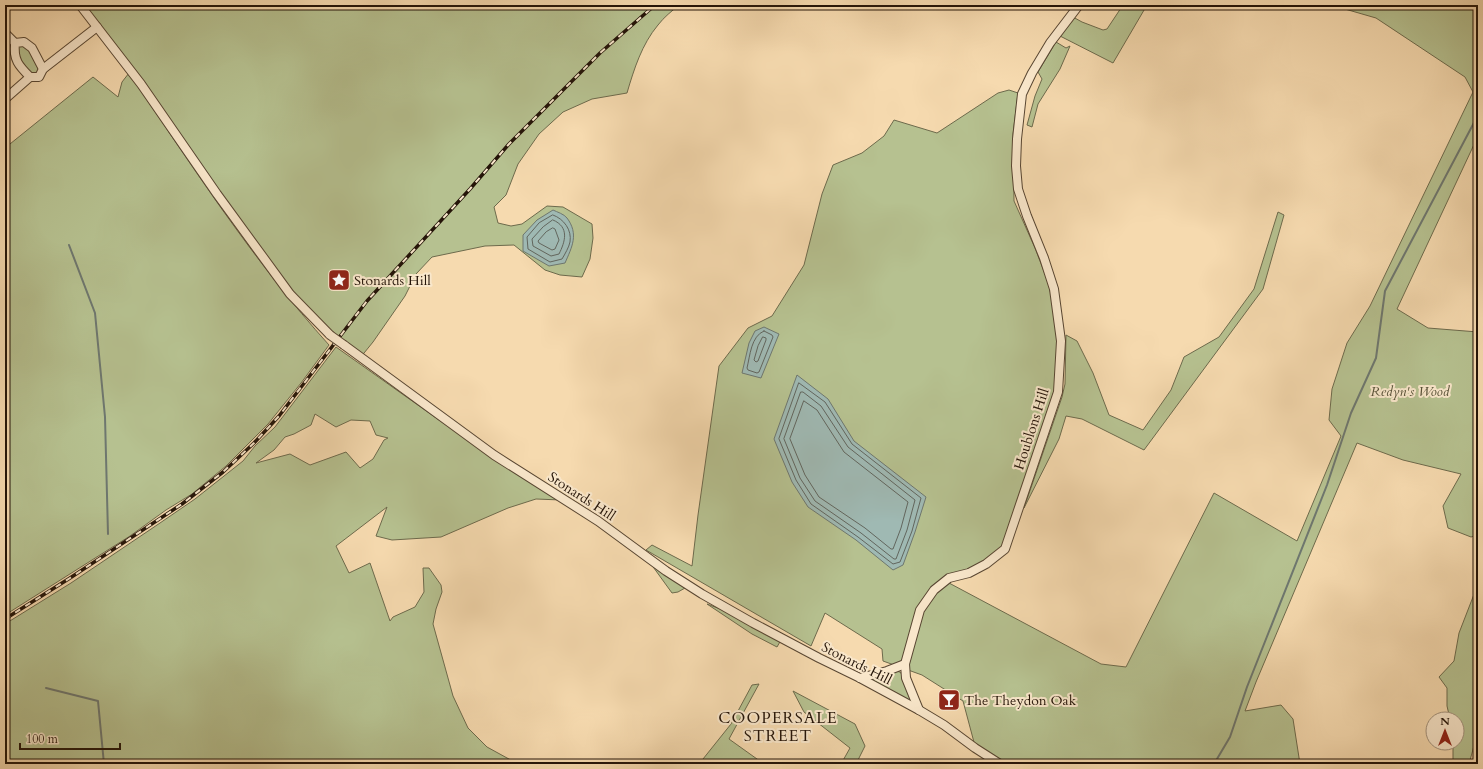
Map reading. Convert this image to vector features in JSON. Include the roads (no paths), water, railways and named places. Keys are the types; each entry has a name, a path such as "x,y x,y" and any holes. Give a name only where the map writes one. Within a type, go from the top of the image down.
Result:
{"street":[{"name":"Stonards Hill","path":"80,5 141,84 216,194 290,294 330,335 494,455 598,521 666,571 702,594 753,623 919,710 944,725 1000,764"},
{"name":"Houblons Hill","path":"919,710 906,678 905,664 920,610 934,590 949,578 969,573 986,564 1005,549 1058,392 1062,341 1054,289 1018,188 1016,166 1017,139 1022,94 1050,43 1079,5"},
{"path":"5,98 30,78 39,77 43,69 97,27"},
{"path":"5,33 15,43"},
{"path":"15,43 24,42 32,48 43,69"},
{"path":"15,43 14,53 19,65 30,78"},
{"path":"860,678 887,671 905,664"}],"water":[{"path":"553,210 562,214 571,224 573,230 573,240 565,263 549,266 523,251 523,235 537,220"},
{"path":"764,327 779,334 761,378 742,373 749,343 755,331"},
{"path":"797,375 828,399 854,441 926,497 903,565 893,570 856,540 808,507 792,482 774,439"}],"waterway":[{"path":"1214,764 1230,737 1247,687 1327,485 1351,413 1376,358 1385,291 1478,115"},
{"path":"69,245 95,313 105,417 108,534"},
{"path":"46,688 98,701 104,764"}],"railway":[{"path":"5,619 182,504 223,472 254,443 279,416 367,301 470,189 509,144 600,53 655,5"}],"place":[{"name":"Stonards Hill","path":"339,280"},
{"name":"The Theydon Oak","path":"949,700"}],"district":[{"name":"COOPERSALE STREET","path":"778,726"}],"park label":[{"name":"Redyn's Wood","path":"1410,391"}]}
